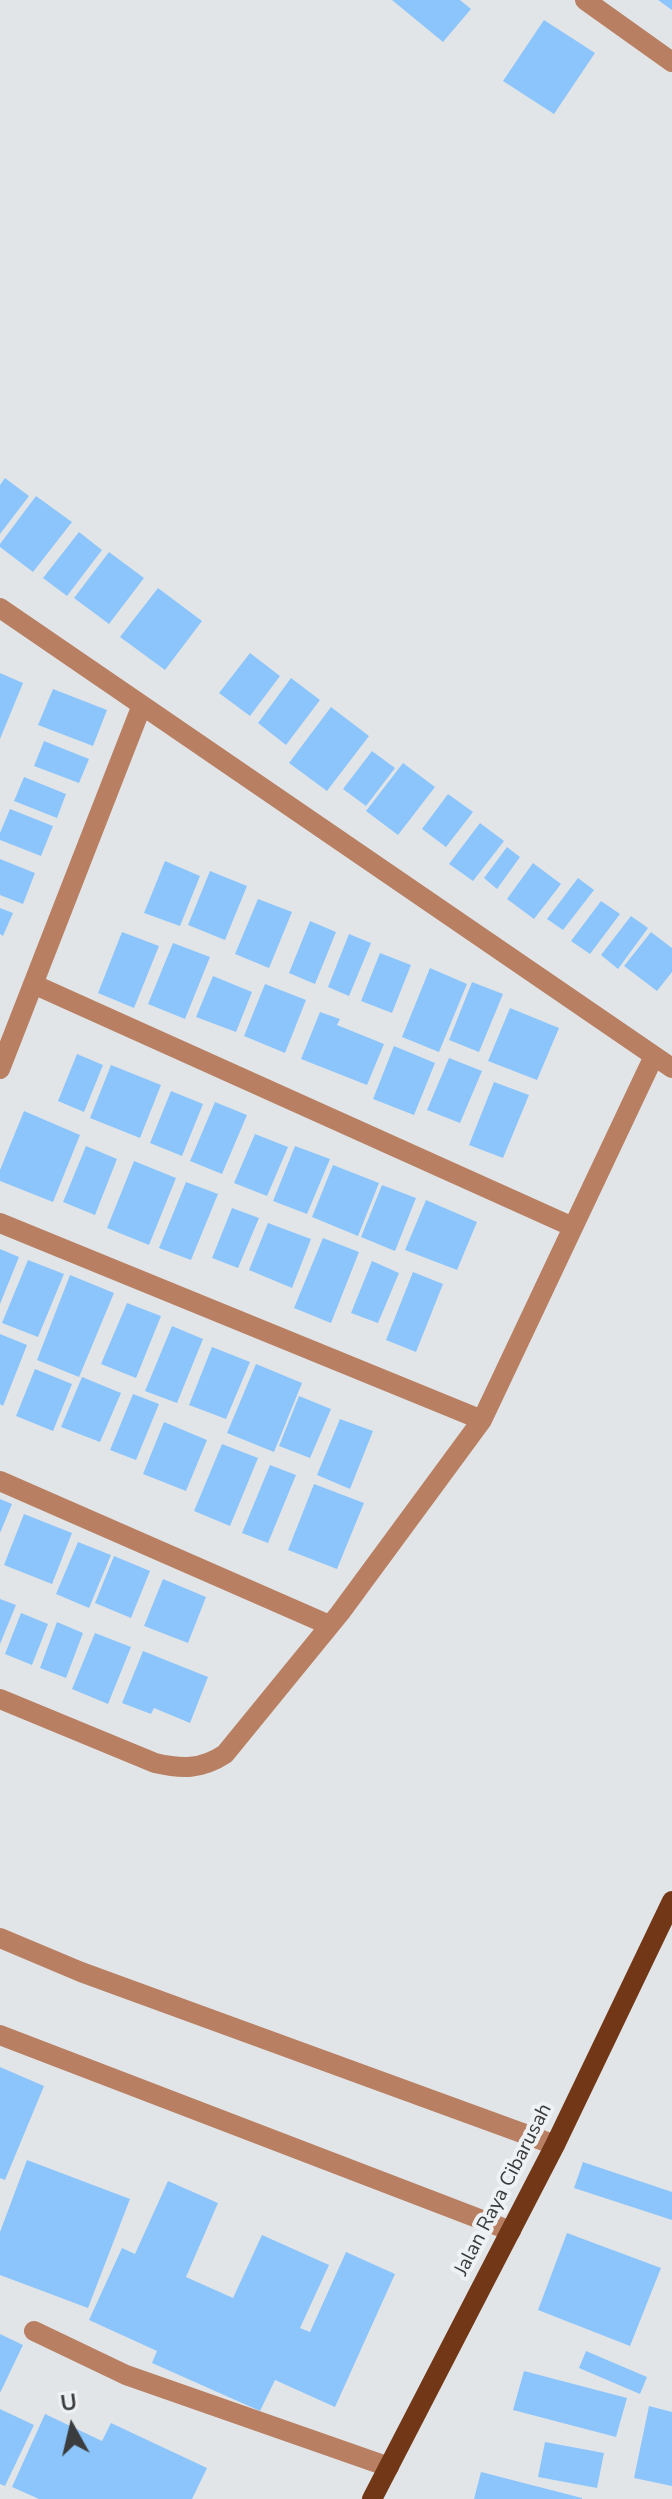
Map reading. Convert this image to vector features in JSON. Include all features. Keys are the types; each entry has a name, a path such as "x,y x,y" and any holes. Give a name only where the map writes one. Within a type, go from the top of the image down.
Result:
{"main road":[{"name":"Jalan Raya Cibarusah","path":"372,2499 555,2145 672,1901"}],"street":[{"path":"585,0 672,62"},
{"path":"0,608 672,1068"},
{"path":"0,1069 142,705"},
{"path":"33,984 573,1227"},
{"path":"0,1699 155,1763 175,1768 211,1764 225,1754 329,1625 482,1420 654,1056"},
{"path":"0,1223 482,1420"},
{"path":"0,1481 329,1625"},
{"path":"0,1938 81,1972 555,2145"},
{"path":"0,2035 511,2231"},
{"path":"34,2331 126,2375 389,2467"}],"building":[{"path":"392,0 460,0 471,9 443,42"},
{"path":"658,0 672,0 672,10"},
{"path":"544,20 595,53 554,114 503,81"},
{"path":"5,478 29,496 0,534 0,485"},
{"path":"36,496 72,522 33,572 0,544"},
{"path":"79,532 102,550 67,596 43,578"},
{"path":"109,552 144,578 109,624 74,598"},
{"path":"158,588 202,621 165,670 120,637"},
{"path":"250,653 280,676 250,716 219,693"},
{"path":"0,673 23,683 0,739"},
{"path":"291,678 320,700 286,745 258,723"},
{"path":"53,689 107,710 93,746 38,725"},
{"path":"331,707 369,736 327,791 289,763"},
{"path":"44,741 89,759 79,783 34,766"},
{"path":"372,751 395,768 366,806 343,789"},
{"path":"403,763 435,787 398,835 366,811"},
{"path":"24,777 66,794 57,818 14,801"},
{"path":"448,794 473,812 446,847 422,829"},
{"path":"10,809 53,826 41,856 0,840"},
{"path":"480,823 504,841 473,881 449,864"},
{"path":"507,847 520,857 497,889 484,878"},
{"path":"0,859 35,873 23,904 0,895"},
{"path":"165,861 200,876 180,926 144,913"},
{"path":"533,863 561,884 534,919 507,899"},
{"path":"210,871 247,886 225,940 188,925"},
{"path":"578,878 594,890 563,930 547,919"},
{"path":"258,899 292,912 269,968 235,954"},
{"path":"601,901 620,914 590,954 571,941"},
{"path":"0,908 13,913 3,936 0,934"},
{"path":"631,916 648,928 618,969 601,955"},
{"path":"310,921 336,932 315,984 289,973"},
{"path":"122,932 159,946 134,1008 98,993"},
{"path":"651,932 672,948 672,972 657,991 624,966"},
{"path":"349,934 371,943 349,996 328,987"},
{"path":"173,943 210,957 185,1019 148,1004"},
{"path":"380,953 411,965 392,1013 361,1001"},
{"path":"430,968 467,984 439,1052 402,1037"},
{"path":"213,976 252,992 236,1032 196,1017"},
{"path":"472,982 503,994 479,1052 449,1040"},
{"path":"265,984 306,1000 285,1053 244,1036"},
{"path":"510,1008 559,1028 537,1080 488,1061"},
{"path":"320,1012 340,1019 337,1025 384,1044 367,1085 301,1059"},
{"path":"394,1046 435,1063 414,1115 373,1099"},
{"path":"77,1054 103,1065 84,1112 58,1101"},
{"path":"449,1058 482,1071 460,1123 427,1110"},
{"path":"111,1065 161,1085 140,1138 90,1118"},
{"path":"494,1082 529,1095 503,1158 469,1145"},
{"path":"171,1091 203,1104 182,1156 150,1143"},
{"path":"215,1102 247,1115 222,1174 190,1161"},
{"path":"24,1111 80,1135 53,1202 0,1181 0,1170"},
{"path":"255,1134 288,1147 267,1196 234,1183"},
{"path":"86,1146 117,1159 95,1215 63,1202"},
{"path":"295,1146 330,1159 307,1214 273,1201"},
{"path":"134,1161 176,1178 149,1245 107,1228"},
{"path":"333,1165 379,1183 358,1236 312,1217"},
{"path":"186,1182 218,1194 191,1260 159,1248"},
{"path":"382,1185 416,1198 395,1251 361,1237"},
{"path":"426,1200 477,1222 457,1270 405,1250"},
{"path":"232,1208 259,1218 238,1268 212,1258"},
{"path":"268,1223 311,1239 292,1288 249,1270"},
{"path":"323,1238 359,1252 331,1323 294,1308"},
{"path":"0,1249 19,1257 0,1304"},
{"path":"28,1260 64,1274 38,1337 2,1323"},
{"path":"372,1261 399,1273 378,1323 351,1313"},
{"path":"413,1272 443,1284 416,1352 386,1340"},
{"path":"70,1275 114,1293 79,1377 37,1360"},
{"path":"127,1303 161,1316 136,1378 101,1364"},
{"path":"172,1326 203,1339 177,1403 145,1391"},
{"path":"0,1334 27,1345 3,1406 0,1404"},
{"path":"212,1347 250,1362 226,1419 189,1405"},
{"path":"256,1364 302,1383 274,1452 227,1433"},
{"path":"35,1369 72,1384 53,1431 16,1416"},
{"path":"82,1377 121,1393 100,1442 61,1427"},
{"path":"133,1394 159,1404 136,1460 110,1450"},
{"path":"299,1396 331,1409 310,1458 279,1446"},
{"path":"340,1419 373,1431 350,1489 317,1475"},
{"path":"164,1422 207,1440 186,1491 143,1474"},
{"path":"222,1444 258,1458 230,1526 194,1511"},
{"path":"270,1465 296,1475 268,1543 242,1533"},
{"path":"314,1484 364,1503 337,1569 288,1550"},
{"path":"0,1499 12,1504 0,1533"},
{"path":"24,1514 72,1533 52,1584 4,1565"},
{"path":"78,1542 111,1555 89,1608 56,1594"},
{"path":"114,1556 150,1571 131,1618 95,1603"},
{"path":"163,1579 206,1597 188,1643 144,1626"},
{"path":"0,1599 16,1605 0,1644"},
{"path":"21,1613 48,1624 32,1665 5,1654"},
{"path":"57,1622 83,1633 66,1678 40,1668"},
{"path":"95,1633 131,1647 108,1704 72,1689"},
{"path":"143,1651 208,1677 190,1723 154,1708 151,1714 122,1703"},
{"path":"0,2067 44,2086 5,2180 0,2178"},
{"path":"27,2160 130,2199 88,2308 0,2275 0,2232"},
{"path":"583,2162 672,2192 672,2220 574,2188"},
{"path":"168,2181 218,2203 186,2277 233,2298 262,2235 329,2265 300,2328 310,2332 346,2252 395,2274 335,2407 275,2380 260,2411 152,2363 157,2351 89,2320 122,2248 135,2254"},
{"path":"567,2233 661,2268 630,2346 538,2310"},
{"path":"0,2334 23,2345 0,2393"},
{"path":"586,2351 647,2377 640,2394 579,2368"},
{"path":"524,2371 627,2398 616,2437 513,2410"},
{"path":"649,2406 672,2412 672,2486 634,2478"},
{"path":"0,2409 34,2425 5,2486 0,2484"},
{"path":"45,2414 102,2441 111,2423 207,2468 192,2499 39,2499 12,2487"},
{"path":"545,2442 604,2453 597,2488 538,2477"},
{"path":"481,2472 582,2498 582,2499 474,2499"}]}
